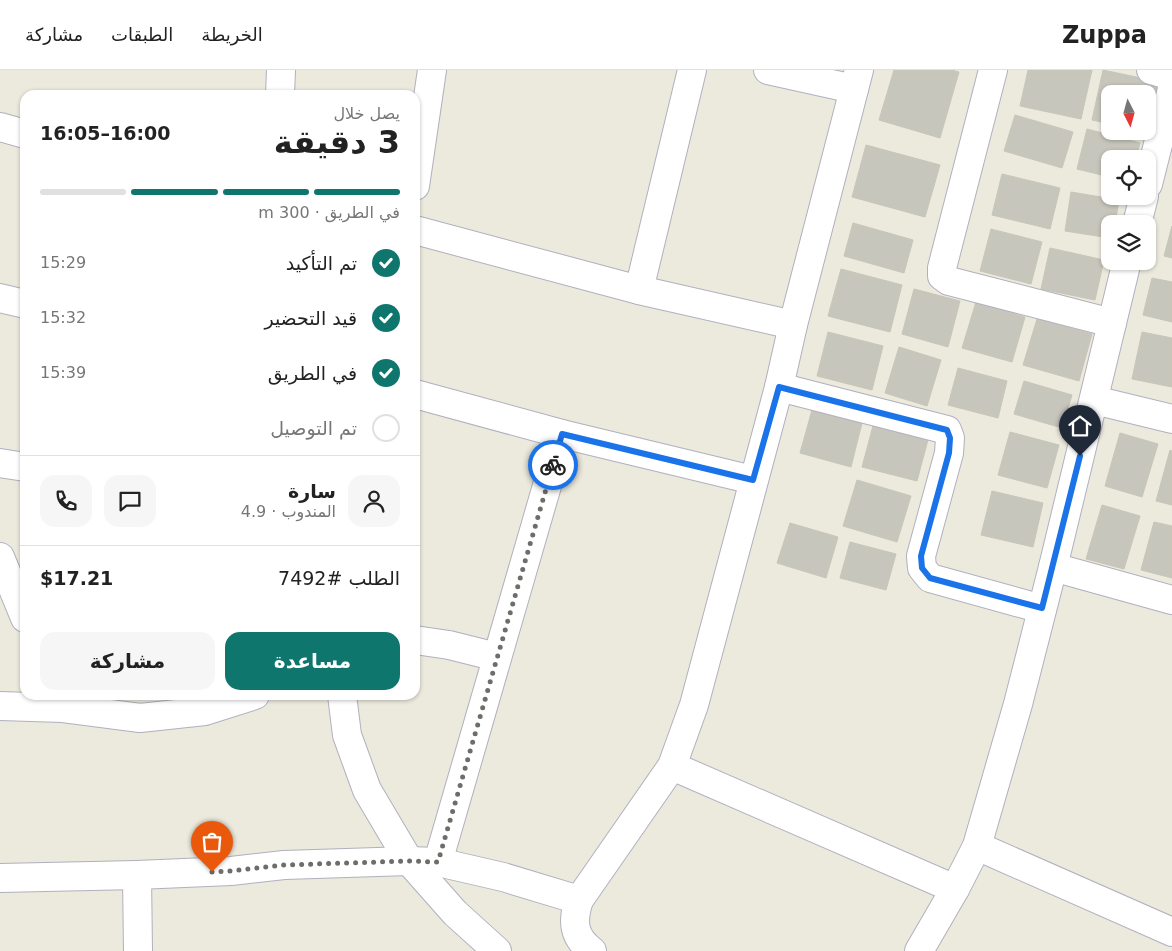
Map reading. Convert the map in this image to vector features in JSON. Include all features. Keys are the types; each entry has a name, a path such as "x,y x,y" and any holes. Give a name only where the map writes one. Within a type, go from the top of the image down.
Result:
{"street":[{"path":"280,90 281,70"},
{"path":"420,152 432,70"},
{"path":"638,290 692,70"},
{"path":"592,951 579,936 575,924 579,900 672,766 694,705 779,387 793,324 856,79 768,70"},
{"path":"993,70 942,268 942,276 949,281 1112,323"},
{"path":"1151,70 1172,76"},
{"path":"1156,152 1172,89"},
{"path":"0,127 20,133"},
{"path":"420,231 638,290 793,324"},
{"path":"919,951 955,889 977,846 1018,704 1126,270"},
{"path":"0,298 20,303"},
{"path":"779,387 947,430 950,438 949,453 921,556 922,568 930,578 1042,608"},
{"path":"420,395 562,434 753,480"},
{"path":"1094,400 1172,419"},
{"path":"438,862 562,434"},
{"path":"0,463 20,466"},
{"path":"0,557 20,606"},
{"path":"1053,567 1172,600"},
{"path":"420,641 449,645 497,657"},
{"path":"0,706 60,702 140,718 205,711 239,700"},
{"path":"343,700 347,736 367,790 409,861 455,913 496,951"},
{"path":"672,766 955,889"},
{"path":"977,846 1172,932"},
{"path":"0,878 231,871 284,865 409,861 438,862 502,877 579,900"},
{"path":"137,875 138,951"}],"building":[{"path":"894,70 952,70 959,72 940,138 879,120"},
{"path":"1028,70 1092,70 1081,119 1020,106"},
{"path":"1103,70 1160,82 1156,100 1156,85 1101,85 1101,122 1092,120"},
{"path":"1015,115 1073,132 1062,168 1004,151"},
{"path":"1087,129 1101,133 1101,140 1129,140 1140,143 1138,150 1101,150 1101,175 1077,169"},
{"path":"866,145 940,165 925,217 852,197"},
{"path":"1002,174 1060,188 1050,229 992,215"},
{"path":"1071,192 1101,197 1101,205 1118,205 1116,215 1101,215 1101,237 1065,231"},
{"path":"853,223 913,240 904,273 844,256"},
{"path":"1172,226 1172,258 1164,256"},
{"path":"991,229 1042,242 1031,284 980,271"},
{"path":"1050,248 1101,259 1102,270 1095,300 1041,289"},
{"path":"841,269 902,285 890,332 828,316"},
{"path":"1152,278 1172,282 1172,322 1143,315"},
{"path":"914,289 960,301 948,347 902,334"},
{"path":"976,302 1025,317 1012,362 962,348"},
{"path":"1037,319 1092,334 1079,381 1023,365"},
{"path":"828,332 883,346 872,390 817,376"},
{"path":"1142,332 1172,338 1172,387 1132,379"},
{"path":"899,347 941,360 927,406 885,393"},
{"path":"958,368 1007,381 998,418 948,405"},
{"path":"1024,381 1072,395 1062,428 1014,414"},
{"path":"812,410 862,423 851,467 800,453"},
{"path":"874,422 929,436 917,481 862,467"},
{"path":"1010,432 1059,445 1047,488 998,475"},
{"path":"1120,433 1158,444 1142,497 1105,486"},
{"path":"1170,450 1172,451 1172,505 1156,501"},
{"path":"857,480 911,496 897,542 843,526"},
{"path":"992,491 1043,503 1033,547 981,535"},
{"path":"1102,505 1140,516 1124,569 1086,559"},
{"path":"1154,522 1172,526 1172,578 1141,570"},
{"path":"790,523 838,537 826,578 777,563"},
{"path":"850,542 896,554 886,590 840,578"}],"way so far":[{"path":"212,872 284,865 409,861 438,862 553,465"}],"route":[{"path":"553,465 562,434 753,480 779,387 947,430 950,438 949,453 921,556 922,568 930,578 1042,608 1080,456"}]}
